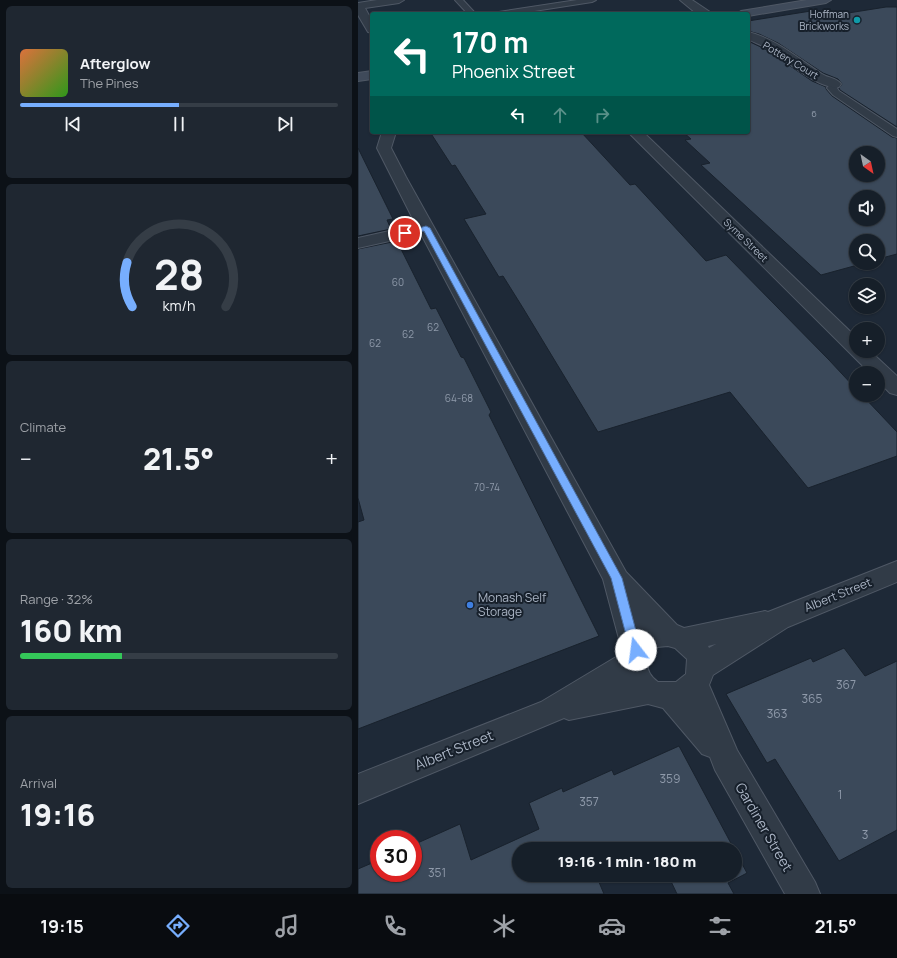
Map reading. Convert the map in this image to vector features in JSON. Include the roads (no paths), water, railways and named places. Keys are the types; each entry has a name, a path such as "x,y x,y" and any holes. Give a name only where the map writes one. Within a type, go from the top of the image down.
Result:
{"street":[{"path":"370,27 358,6 372,2 400,0"},
{"path":"685,0 702,12"},
{"path":"702,0 718,10 718,12"},
{"path":"750,13 826,0"},
{"path":"372,2 380,12"},
{"name":"Pottery Court","path":"750,36 771,46 835,89"},
{"path":"358,77 370,75"},
{"path":"388,134 384,144 385,152 616,578 634,656 636,678 641,686 679,684 698,651 692,644 676,636 616,578"},
{"name":"Syme Street","path":"637,134 849,341"},
{"path":"358,244 426,228"},
{"path":"866,358 897,388"},
{"name":"Albert Street","path":"358,789 551,711 679,684 779,619 897,571"},
{"name":"Albert Street","path":"676,636 779,619"},
{"path":"634,656 641,643 649,638 676,636"},
{"name":"Albert Street","path":"551,711 634,656"},
{"name":"Gardiner Street","path":"679,684 726,760 803,894"}],"lane":[{"path":"459,0 470,12"},
{"path":"512,12 592,0"},
{"path":"835,89 897,134"}],"place":[{"name":"Hoffman Brickworks","path":"857,20"},
{"name":"Monash Self Storage","path":"470,605"}]}
